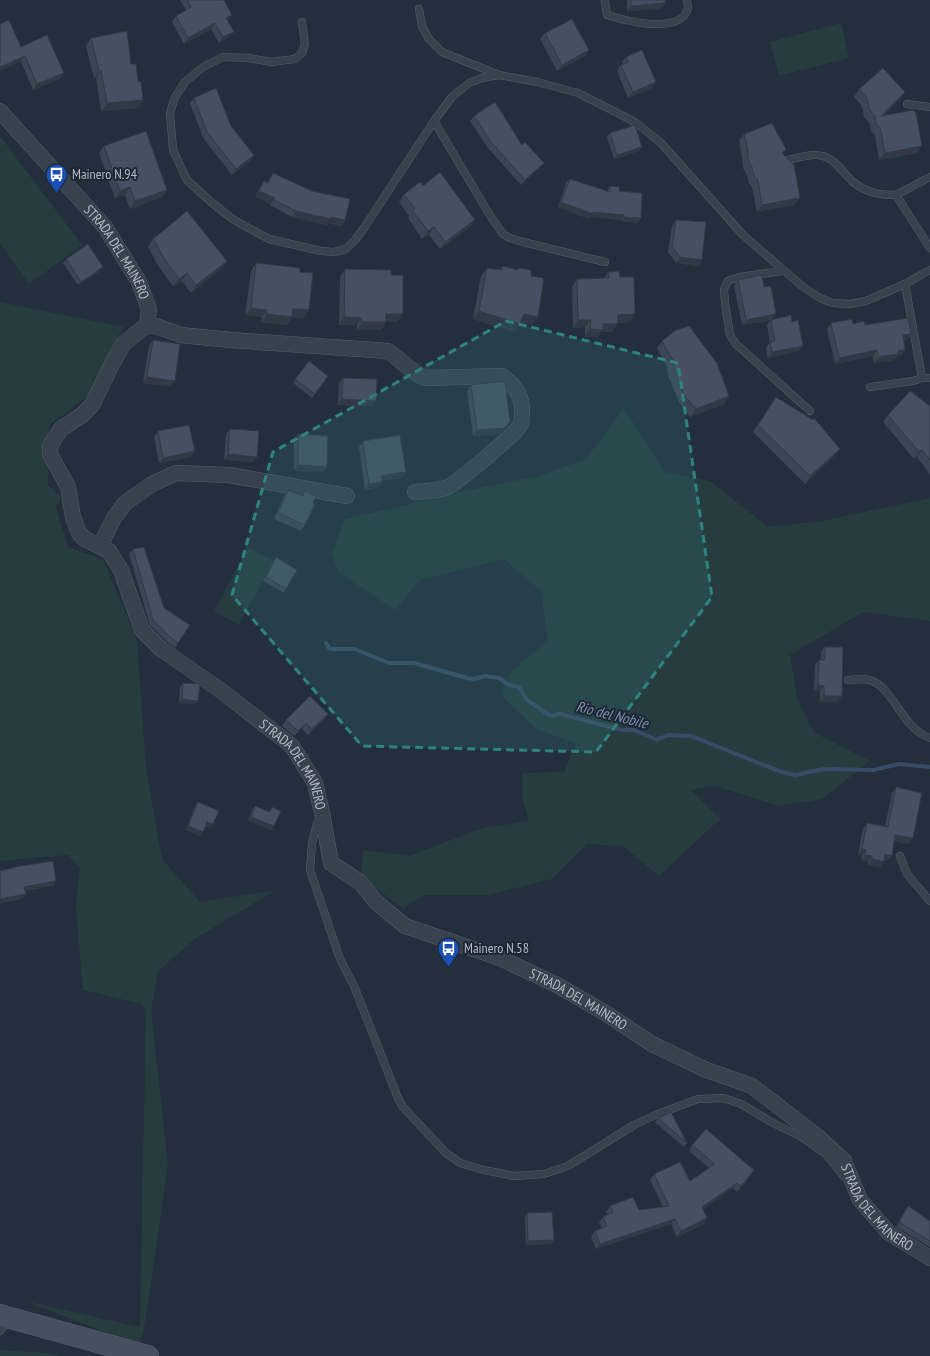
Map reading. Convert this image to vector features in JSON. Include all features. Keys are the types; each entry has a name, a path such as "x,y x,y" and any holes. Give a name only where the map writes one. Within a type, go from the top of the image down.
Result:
{"street":[{"name":"STRADA DEL MAINERO","path":"0,111 105,227 139,282 149,309 147,325 123,344 92,405 82,415 61,429 50,446 50,454 68,487 73,517 79,533 85,539 109,551 121,570 142,630 161,650 223,692 292,746 315,783 331,863 360,882 376,902 405,926 500,958 557,985 607,1014 652,1044 704,1068 752,1086 818,1137 844,1161 860,1200 889,1233 930,1258"},
{"path":"147,325 156,326 181,335 388,351 403,362 414,373 425,378 502,376 513,384 520,396 522,412 521,424 506,440 448,487 432,491 415,492"},
{"path":"100,546 114,518 126,503 152,484 176,473 229,475 347,496"},
{"path":"3,1321 148,1356"}],"lane":[{"path":"605,0 607,15 626,21 654,25 674,21 683,17 688,9 687,0"},
{"path":"419,9 422,26 429,39 442,52 499,75 537,82 578,93 635,122 661,143 742,235 802,286 820,298 833,303 850,304 866,301 904,284 930,270"},
{"path":"302,22 305,44 302,53 295,59 272,62 248,58 223,57 203,67 185,82 175,97 170,113 173,150 188,180 212,203 234,220 269,239 334,252 346,249 364,228 434,121 452,97 469,83 482,78 499,75"},
{"path":"907,104 930,107"},
{"path":"434,121 491,217 503,234 510,238 606,262"},
{"path":"783,161 816,155 828,158 853,181 863,188 879,195 896,195 930,177"},
{"path":"896,195 930,248"},
{"path":"784,271 740,277 728,281 724,289 724,303 730,335 736,344 810,411"},
{"path":"904,284 922,378"},
{"path":"870,387 930,378"},
{"path":"848,680 868,679 880,684 912,728 930,738"},
{"path":"322,813 317,824 312,843 310,870 340,959 354,986 395,1091 403,1106 450,1156 460,1163 514,1176 544,1174 568,1166 634,1125 655,1115 698,1099 724,1098 741,1104 773,1123 802,1137 827,1156 860,1200"},
{"path":"900,856 907,874 930,901"}],"highlighted area":[{"path":"506,321 678,363 712,597 596,752 362,746 232,595 273,452"}],"green space":[{"path":"841,23 849,58 779,76 770,42"},
{"path":"0,136 82,245 29,284 0,243"},
{"path":"0,302 123,327 89,395 49,426 48,485 61,497 56,507 68,547 103,560 137,640 146,769 162,859 200,902 276,890 196,938 158,971 151,1012 168,1165 144,1328 139,1345 25,1301 140,1327 146,1010 141,1004 83,990 76,906 80,867 68,855 0,861"},
{"path":"624,408 665,472 710,481 768,527 822,521 930,498 930,621 863,612 790,655 797,698 815,733 870,761 822,799 779,806 715,786 691,790 720,819 659,876 623,846 587,844 552,879 488,895 423,895 403,909 361,876 363,850 409,856 483,828 529,821 523,802 522,773 564,772 576,744 535,728 500,694 510,672 548,641 541,591 504,559 420,580 395,610 338,572 332,553 345,519 539,476 586,459"},
{"path":"248,547 274,561 239,625 214,611"},
{"path":"0,1350 49,1353 61,1356 0,1356"}],"building":[{"path":"187,0 224,0 232,15 226,18 234,32 223,37 215,23 188,38 176,16 191,7"},
{"path":"631,0 665,0 665,3 631,6"},
{"path":"572,19 589,50 562,65 545,33"},
{"path":"9,20 21,47 47,35 64,73 37,84 25,56 0,67 0,24"},
{"path":"127,31 131,64 136,64 138,81 141,82 143,100 107,103 101,70 99,71 91,38"},
{"path":"642,50 656,82 633,92 621,65 629,62 626,57"},
{"path":"883,68 905,92 881,116 913,110 916,113 922,146 885,153 880,127 876,124 876,117 869,109 867,98 859,89"},
{"path":"216,88 231,126 254,155 236,169 207,132 194,98"},
{"path":"495,102 522,145 525,142 544,163 525,180 492,143 474,116"},
{"path":"772,123 786,149 782,153 794,165 800,198 762,205 758,180 754,176 752,167 748,160 748,150 744,134"},
{"path":"635,125 642,147 617,155 610,133"},
{"path":"146,131 167,190 135,201 130,187 120,191 104,146"},
{"path":"440,172 475,220 445,242 434,227 428,231 413,211 415,209 404,194 420,182 423,186"},
{"path":"273,173 312,191 350,199 345,220 331,217 331,219 296,211 274,200 275,198 259,191 264,181 268,183"},
{"path":"570,179 610,192 610,186 620,187 619,191 642,193 641,218 593,212 593,214 561,202"},
{"path":"187,211 227,261 196,285 187,273 179,279 165,260 153,239"},
{"path":"676,220 706,222 702,260 680,257 672,246"},
{"path":"88,244 103,267 81,282 66,259"},
{"path":"256,263 300,268 300,272 313,273 309,310 293,309 292,317 267,314 267,310 251,308"},
{"path":"502,266 518,270 518,268 531,270 531,276 544,278 538,317 524,314 520,324 479,311 487,268 502,270"},
{"path":"345,269 391,270 391,275 403,275 403,314 386,314 386,322 362,322 362,318 344,317"},
{"path":"619,271 620,277 634,277 635,314 618,315 617,324 603,324 603,330 590,329 591,320 578,320 577,279 609,278 608,272"},
{"path":"762,275 764,287 771,286 776,314 746,320 738,280"},
{"path":"791,315 792,322 798,320 803,346 772,352 770,342 775,341 771,320"},
{"path":"908,318 911,334 903,335 905,350 898,351 898,354 878,357 877,350 839,358 831,323 852,319 853,324 864,321 865,325"},
{"path":"689,326 717,363 729,396 696,409 684,395 674,369 673,360 662,341 676,330"},
{"path":"153,340 180,344 175,381 147,377"},
{"path":"309,361 328,376 315,394 295,379"},
{"path":"343,378 377,379 376,401 342,399"},
{"path":"505,381 510,422 504,428 477,430 471,385"},
{"path":"910,391 930,406 930,460 922,450 919,452 888,415"},
{"path":"776,397 813,420 814,418 840,449 810,476 758,425"},
{"path":"189,425 195,451 163,458 158,431"},
{"path":"230,429 259,431 257,457 228,454"},
{"path":"298,434 328,436 327,467 298,465"},
{"path":"400,435 406,472 381,476 382,482 369,484 363,441"},
{"path":"288,490 303,496 305,491 316,496 313,503 315,504 305,525 278,513"},
{"path":"144,547 164,608 190,625 178,643 153,620 133,549"},
{"path":"276,557 297,570 286,589 266,577"},
{"path":"825,647 843,647 842,696 824,696 824,686 818,685 819,660 825,660"},
{"path":"183,683 200,684 198,701 182,699"},
{"path":"310,696 328,714 312,729 306,723 298,731 286,720"},
{"path":"896,787 922,793 913,838 895,835 892,856 885,854 884,862 872,859 872,856 865,855 866,850 862,849 867,823 888,827"},
{"path":"198,802 219,811 213,824 207,822 203,832 188,826"},
{"path":"255,806 270,812 272,807 281,811 274,826 251,817"},
{"path":"53,861 56,881 24,887 26,894 0,899 0,871 20,866"},
{"path":"671,1112 687,1143 658,1118"},
{"path":"706,1129 754,1170 741,1186 737,1183 702,1207 707,1218 681,1231 675,1219 600,1244 595,1231 607,1226 603,1217 613,1212 610,1206 633,1197 639,1210 669,1206 654,1174 680,1162 690,1181 715,1164 692,1145"},
{"path":"908,1206 930,1221 930,1241 899,1222"},
{"path":"552,1212 554,1240 528,1241 527,1213"}],"waterway":[{"name":"Rio del Nobile","path":"326,643 329,648 332,649 354,649 389,663 414,663 474,679 485,676 499,678 509,685 519,687 527,700 551,716 560,714 622,730 634,730 657,740 668,735 691,736 779,771 795,775 824,769 873,770 899,764 930,767"}],"place":[{"name":"Mainero N.94","path":"56,194"},
{"name":"Mainero N.58","path":"448,968"}]}
